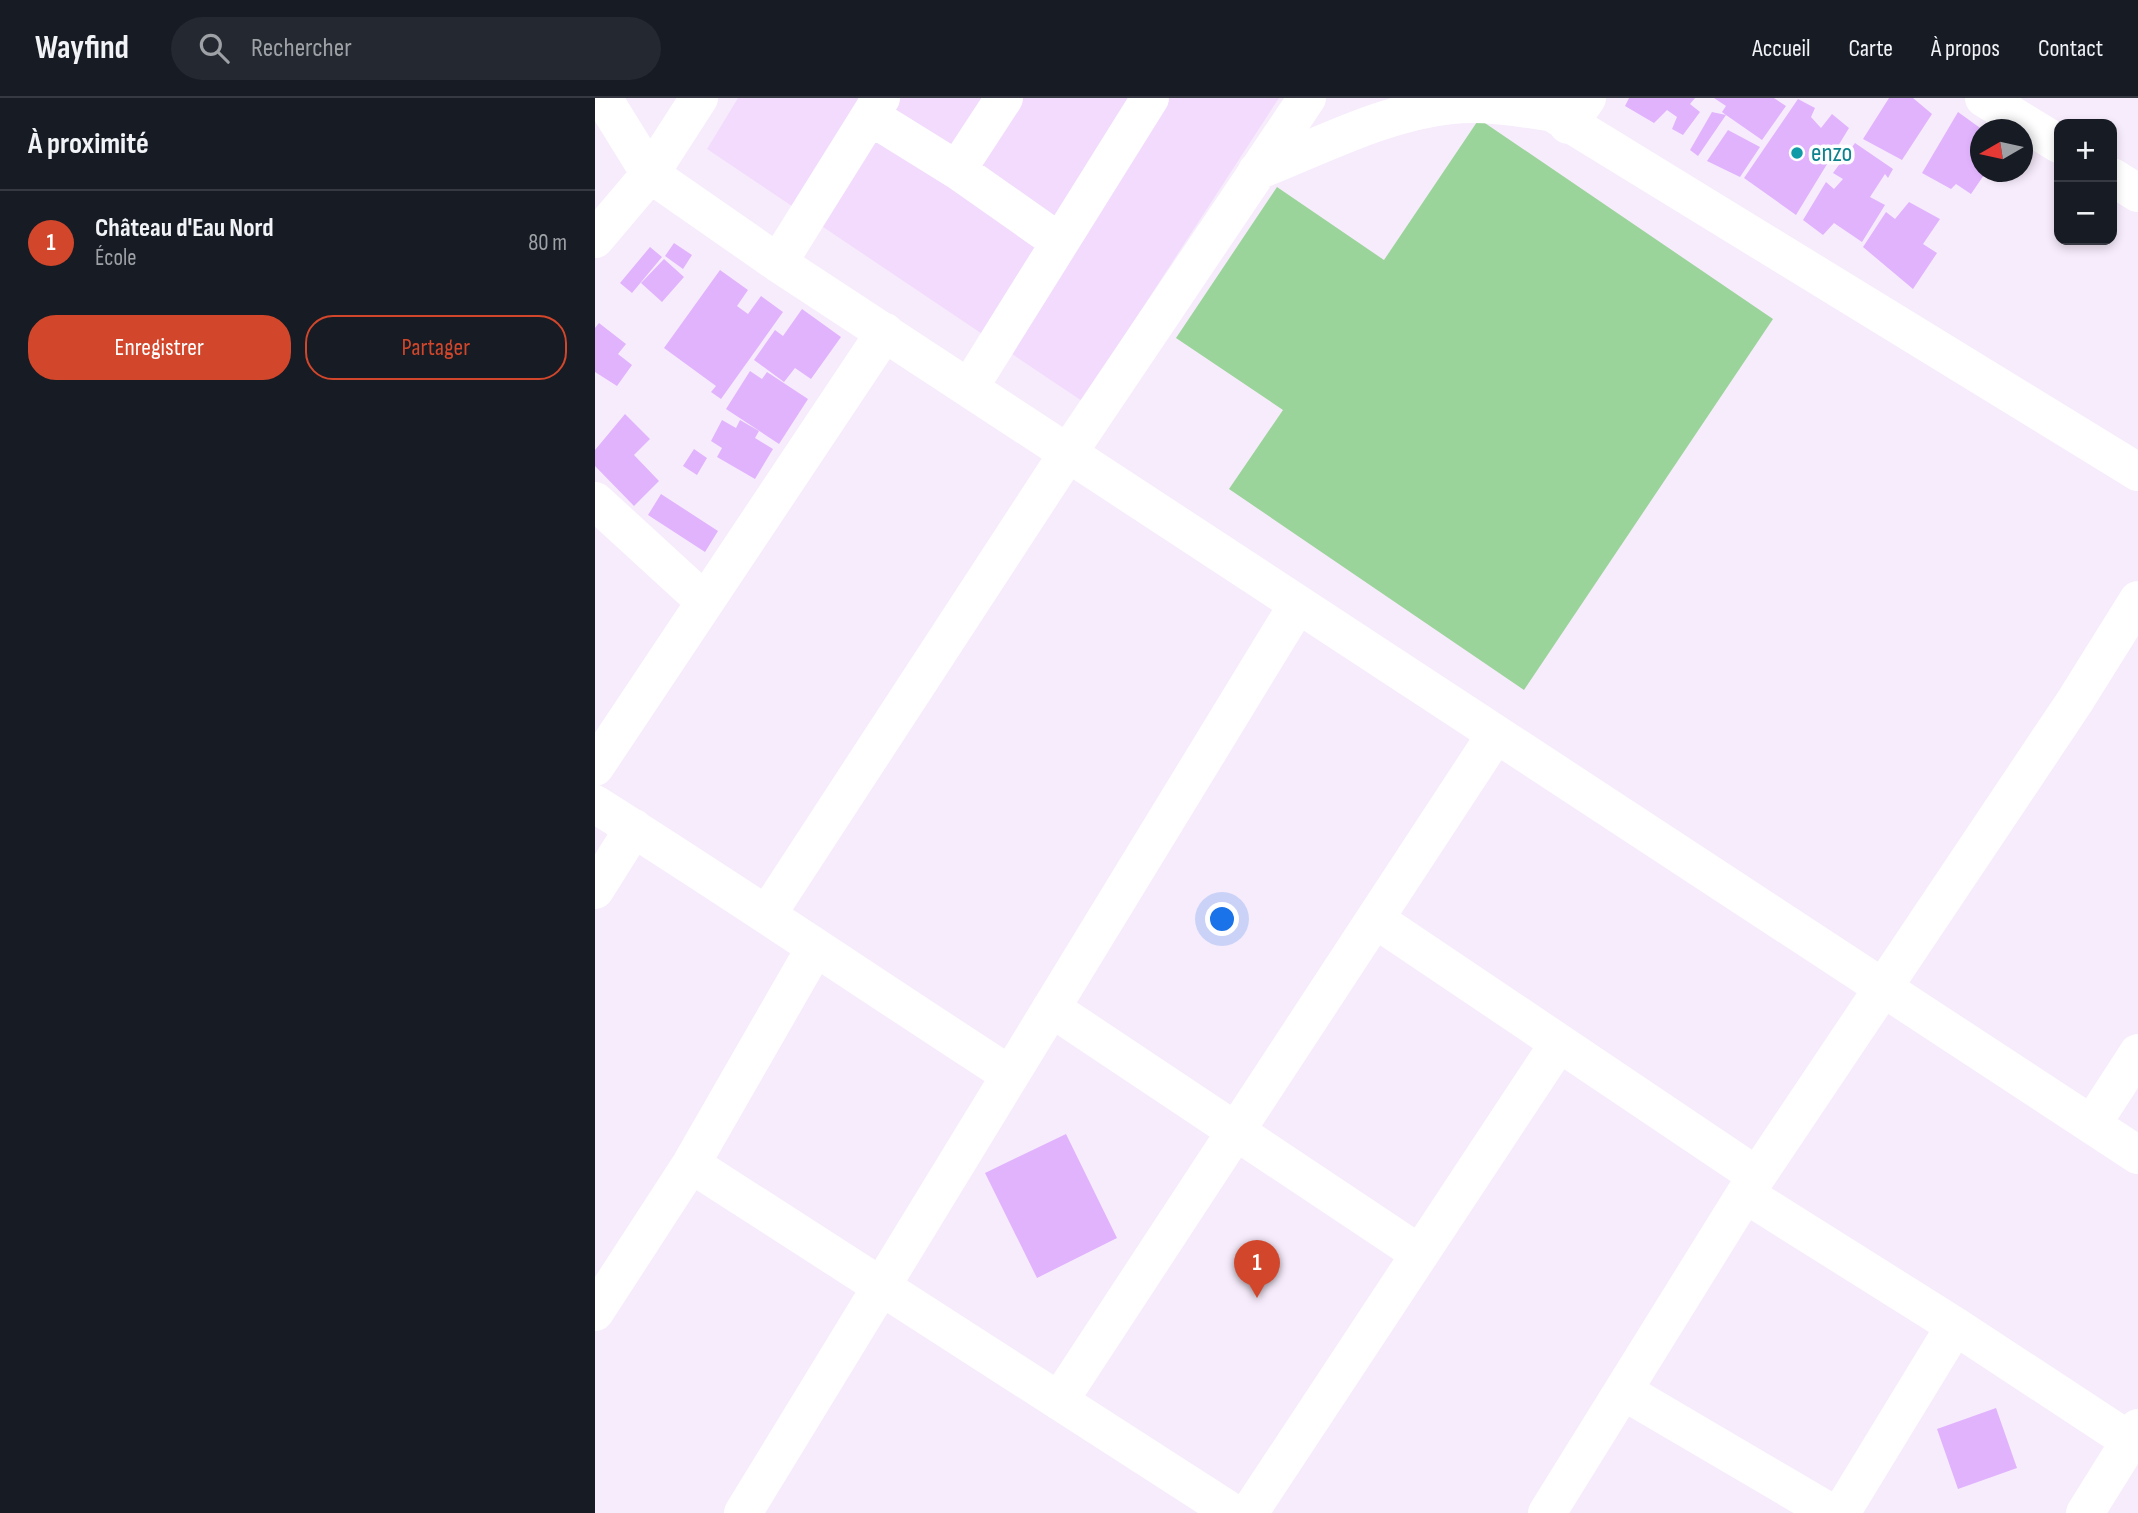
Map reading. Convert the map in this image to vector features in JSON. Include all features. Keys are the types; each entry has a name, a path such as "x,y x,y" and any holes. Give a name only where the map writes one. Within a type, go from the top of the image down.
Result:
{"street":[{"path":"603,98 650,174 778,263 2138,1155"},
{"path":"595,239 650,174 699,98"},
{"path":"957,170 1004,98"},
{"path":"969,388 1058,240 1150,98"},
{"path":"768,913 1068,453 1307,98"},
{"path":"1984,98 2054,141"},
{"path":"1257,172 1370,126 1450,105 1496,104 1558,108 2138,472"},
{"path":"778,263 875,107 957,170 1058,240"},
{"path":"2117,180 2138,193"},
{"path":"595,767 703,600 885,332"},
{"path":"595,501 703,600"},
{"path":"1548,1513 1751,1185 2075,701 2138,600"},
{"path":"755,1508 881,1286 1298,604"},
{"path":"1059,1401 1496,734"},
{"path":"595,804 768,913 815,948 1010,1075"},
{"path":"595,890 633,828"},
{"path":"1375,919 1559,1043 1751,1185 1955,1326 2134,1434 2085,1513"},
{"path":"595,1312 691,1164 815,948"},
{"path":"1051,1007 1420,1254"},
{"path":"1249,1513 1559,1043"},
{"path":"2092,1124 2138,1053"},
{"path":"691,1164 1233,1513"},
{"path":"1841,1513 1955,1326"},
{"path":"1625,1392 1831,1513"}],"shaded area":[{"path":"738,98 1279,98 1082,401 707,149"}],"green space":[{"path":"1479,119 1773,319 1524,690 1229,489 1283,410 1176,338 1277,187 1384,260"}],"building":[{"path":"1629,98 1695,98 1690,104 1700,112 1683,135 1672,129 1677,117 1667,110 1654,123 1625,106"},
{"name":"enzo","path":"1714,98 1774,98 1786,106 1762,140 1722,112 1726,106"},
{"name":"enzo","path":"1889,98 1913,98 1932,114 1902,160 1863,139"},
{"name":"enzo","path":"1798,99 1815,108 1811,117 1821,128 1832,114 1849,128 1796,215 1744,178"},
{"path":"1712,112 1726,115 1698,156 1690,150"},
{"name":"enzo","path":"1958,112 1970,121 1970,182 1979,182 1971,194 1956,184 1951,189 1922,173"},
{"name":"enzo","path":"1728,130 1760,147 1740,177 1707,161"},
{"name":"enzo","path":"1855,143 1893,169 1888,178 1885,174 1870,197 1885,205 1862,242 1834,223 1823,235 1803,220 1826,182 1834,189 1843,179 1833,173"},
{"name":"enzo","path":"1909,202 1940,219 1923,244 1937,253 1913,289 1863,247 1886,212 1895,219"},
{"path":"674,243 692,255 683,269 665,256"},
{"path":"650,247 662,257 632,293 620,283"},
{"path":"664,259 684,277 662,302 641,283"},
{"path":"720,270 748,290 737,306 748,314 761,296 783,312 721,399 711,392 716,386 664,348"},
{"path":"802,309 841,337 811,379 795,368 784,382 754,360 775,330 783,336"},
{"path":"599,323 626,344 618,354 632,365 617,386 595,372 595,328"},
{"path":"750,371 762,379 767,372 808,399 779,444 726,409"},
{"path":"625,414 650,439 634,455 659,481 634,506 595,466 595,450"},
{"path":"722,420 736,428 740,420 759,431 755,438 773,449 755,479 717,457 722,448 711,441"},
{"path":"694,449 707,458 697,475 683,466"},
{"path":"661,494 718,531 705,552 648,515"},
{"path":"1066,1134 1117,1238 1037,1278 985,1173"},
{"path":"1996,1408 2017,1468 1958,1489 1937,1429"}],"place":[{"name":"enzo","path":"1797,153"},
{"name":"Château d'Eau Nord","path":"1257,1298"}]}
